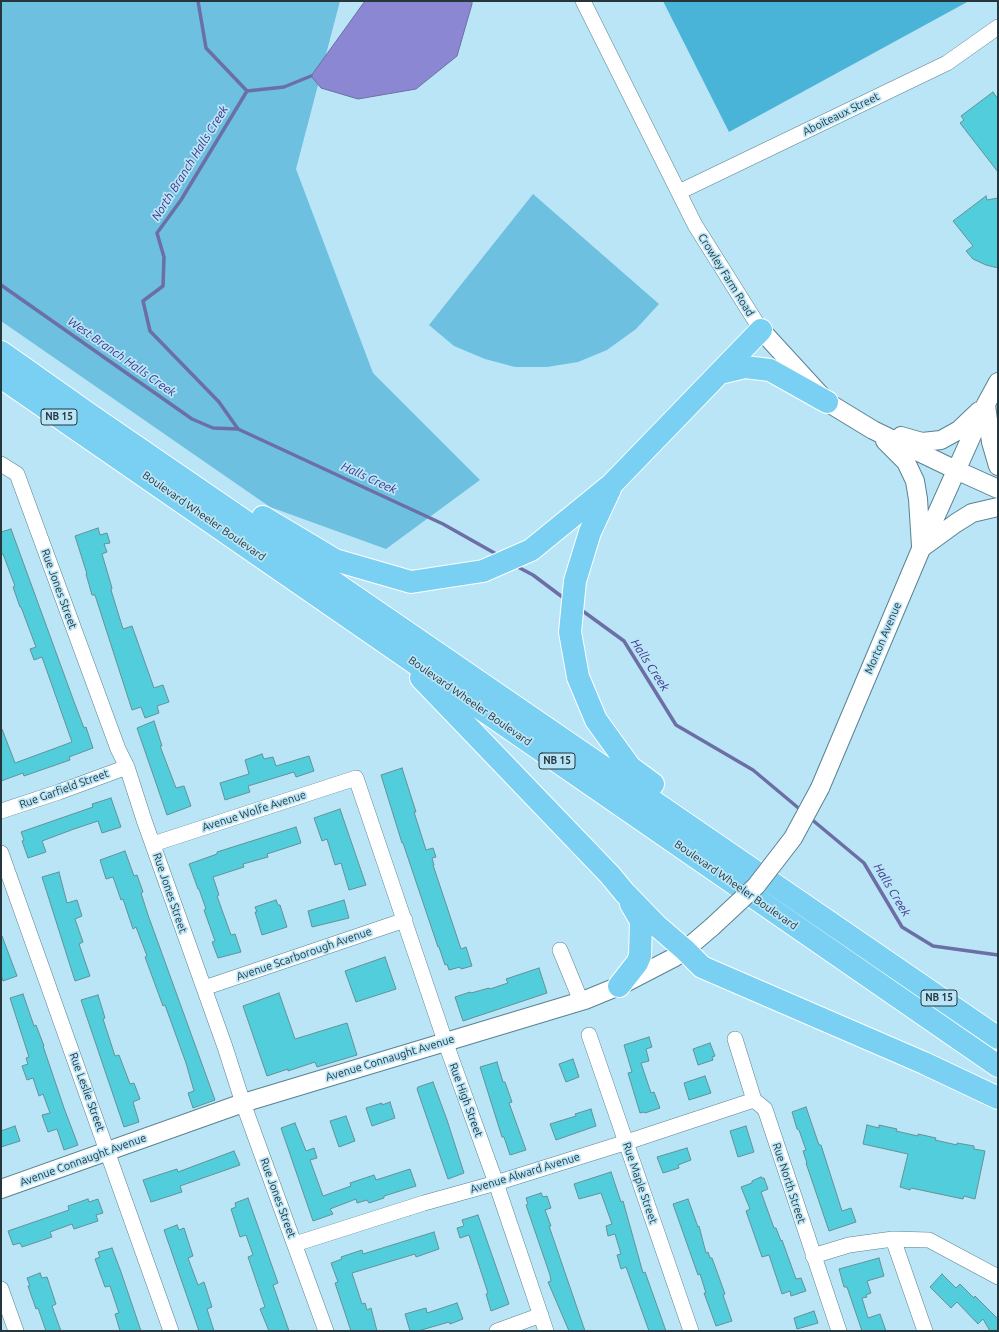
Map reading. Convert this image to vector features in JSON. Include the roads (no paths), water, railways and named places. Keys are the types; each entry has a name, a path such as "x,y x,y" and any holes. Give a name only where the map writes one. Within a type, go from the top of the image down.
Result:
{"highway":[{"path":"93,417 335,560 411,582 483,571 531,550 612,484 761,330"},
{"name":"Boulevard Wheeler Boulevard","path":"1,352 93,417 998,1038"},
{"path":"720,373 745,367 770,370 827,402"},
{"name":"Boulevard Wheeler Boulevard","path":"1,377 998,1066"},
{"path":"117,456 154,491 421,678 656,925 702,967 924,1063 998,1098"},
{"path":"612,484 590,532 575,581 570,632 578,677 596,720 630,767 820,904 881,958"},
{"path":"619,986 637,963 640,956 641,921 624,892"}],"street":[{"name":"Crowley Farm Road","path":"583,1 695,225 761,330 827,402 873,430 956,470 998,488"},
{"name":"Aboiteaux Street","path":"679,192 947,63 998,27"},
{"name":"Morton Avenue","path":"756,886 793,838 820,788 921,549 986,404 998,382"},
{"path":"873,430 922,442 941,440 959,430 986,404"},
{"path":"986,404 991,442 998,466"},
{"path":"873,430 906,462 915,482 918,499 921,549"},
{"name":"Rue Jones Street","path":"1,464 17,474 118,749 127,767 144,820 243,1103 326,1331"},
{"path":"921,549 972,513 998,507"},
{"name":"Rue Garfield Street","path":"1,811 127,767"},
{"name":"Avenue Wolfe Avenue","path":"153,844 356,778"},
{"name":"Rue High Street","path":"356,778 445,1041 496,1183 546,1331"},
{"name":"Rue Leslie Street","path":"1,853 171,1331"},
{"name":"Avenue Connaught Avenue","path":"1,1189 243,1103 581,1001 619,986 675,957 685,950 756,886"},
{"name":"Avenue Scarborough Avenue","path":"204,988 404,920"},
{"path":"560,950 581,1001"},
{"name":"Rue Maple Street","path":"589,1035 691,1331"},
{"name":"Rue North Street","path":"735,1039 754,1100 765,1109 838,1331"},
{"name":"Avenue Alward Avenue","path":"295,1244 416,1205 496,1183 627,1142 754,1100"},
{"path":"813,1256 849,1244 893,1239 929,1240 998,1277"},
{"path":"893,1239 925,1331"},
{"path":"1,1289 16,1331"},
{"path":"497,1331 525,1322 540,1315"}],"waterway":[{"name":"North Branch Halls Creek","path":"198,1 206,48 247,91"},
{"path":"247,91 284,87 311,76"},
{"name":"North Branch Halls Creek","path":"238,429 219,402 150,331 143,301 163,286 164,257 157,233 181,200 247,91"},
{"name":"Halls Creek","path":"1,285 192,419 213,428 238,429 443,524 498,555"},
{"name":"Halls Creek","path":"516,566 533,575 565,599"},
{"name":"Halls Creek","path":"580,609 624,641 676,725 753,770 802,811"},
{"name":"Halls Creek","path":"810,818 864,863 902,927 933,946 998,955"}],"water label":[{"name":"West Branch Halls Creek","path":"122,357"}]}
